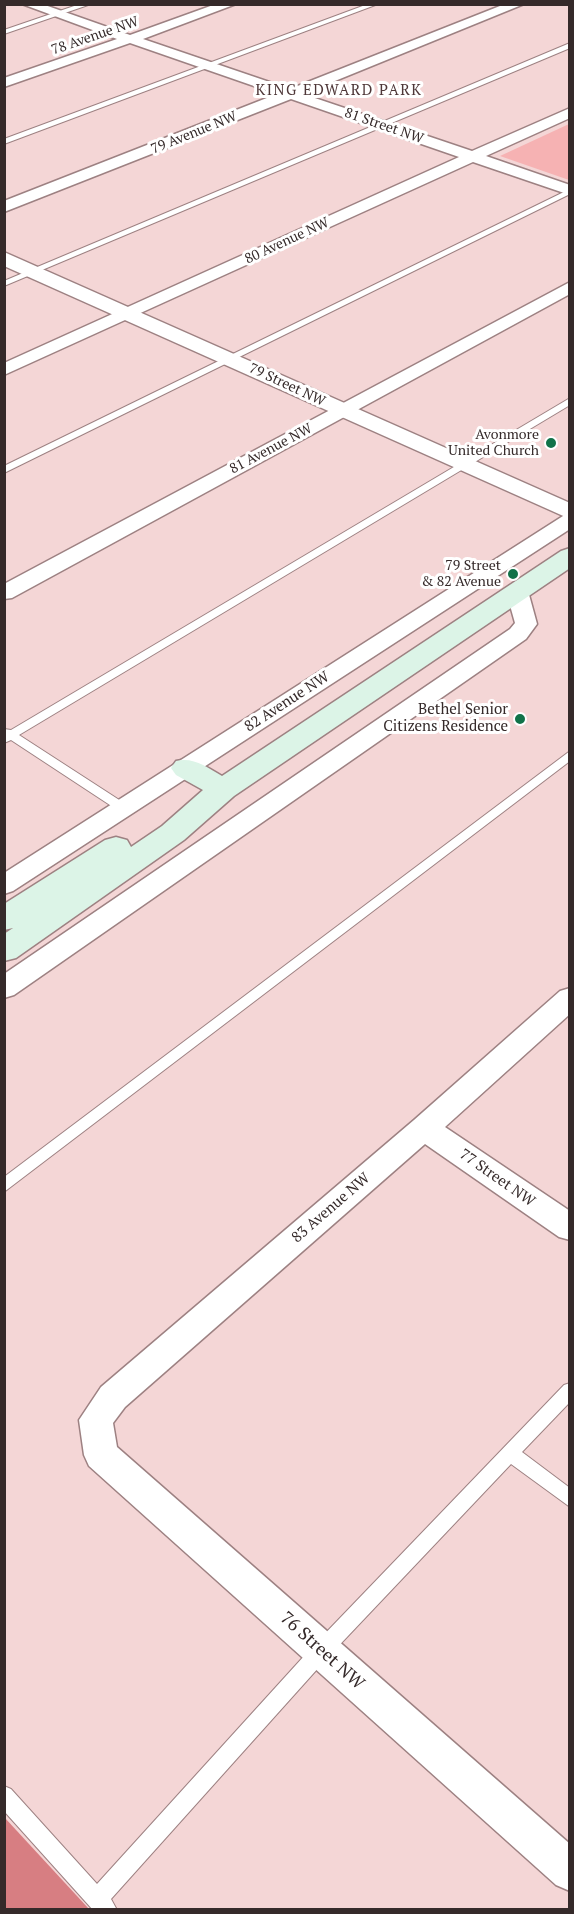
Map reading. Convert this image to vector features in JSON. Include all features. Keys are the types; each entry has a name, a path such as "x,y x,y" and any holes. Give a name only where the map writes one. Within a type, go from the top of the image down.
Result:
{"main road":[{"path":"4,950 173,833 223,789 570,556"},
{"path":"186,768 223,789"},
{"path":"4,919 154,821 223,789"}],"street":[{"name":"81 Street NW","path":"28,4 570,190"},
{"name":"78 Avenue NW","path":"4,83 230,4"},
{"name":"79 Avenue NW","path":"4,207 518,4"},
{"name":"80 Avenue NW","path":"4,370 570,112"},
{"name":"79 Street NW","path":"4,258 570,512"},
{"name":"81 Avenue NW","path":"4,593 570,287"},
{"name":"82 Avenue NW","path":"4,885 570,520"},
{"path":"4,988 519,634 526,624 517,591"},
{"name":"83 Avenue NW","path":"96,1420 113,1397 424,1128 570,998"},
{"name":"77 Street NW","path":"424,1128 570,1228"},
{"name":"76 Street NW","path":"96,1420 100,1455 570,1871"}],"lane":[{"path":"4,32 88,4"},
{"path":"4,142 375,4"},
{"path":"4,284 570,45"},
{"path":"4,470 570,190"},
{"path":"123,808 7,735 570,402"},
{"path":"4,1186 570,755"},
{"path":"4,1796 102,1904 322,1650 570,1390"},
{"path":"510,1453 570,1499"}],"shaded area":[{"path":"569,124 569,180 500,156"},
{"path":"5,1818 89,1909 5,1909"}],"place":[{"name":"Avonmore United Church","path":"551,443"},
{"name":"79 Street & 82 Avenue","path":"513,574"},
{"name":"Bethel Senior Citizens Residence","path":"520,719"}],"district":[{"name":"KING EDWARD PARK","path":"339,91"}]}
